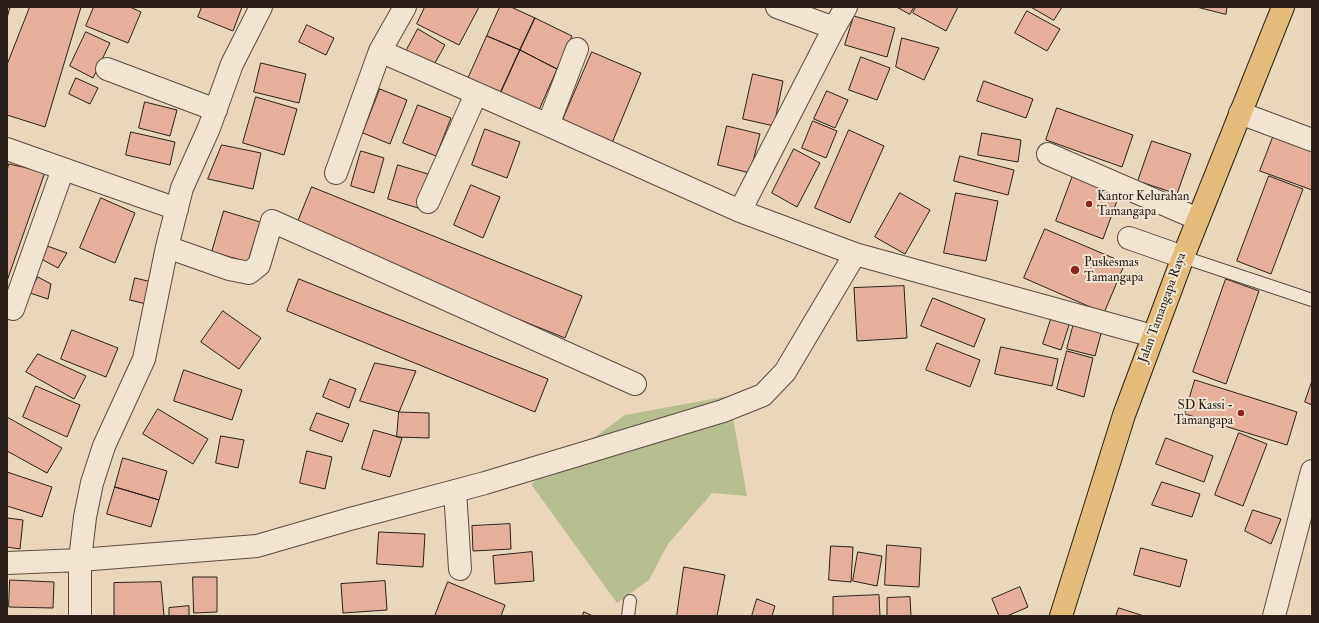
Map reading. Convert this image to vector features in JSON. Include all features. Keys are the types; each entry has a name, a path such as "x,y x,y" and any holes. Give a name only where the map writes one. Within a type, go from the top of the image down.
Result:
{"main road":[{"name":"Jalan Tamangapa Raya","path":"1061,616 1124,415 1183,257 1283,7"}],"street":[{"path":"80,616 80,560 85,517 92,483 104,446 144,359 167,247 182,188 216,110 232,64 261,7"},
{"path":"336,173 380,51 405,7"},
{"path":"777,7 834,28"},
{"path":"740,211 846,7"},
{"path":"548,125 577,49"},
{"path":"380,51 740,211 855,254 1153,336"},
{"path":"107,69 216,110"},
{"path":"428,202 476,94"},
{"path":"1240,113 1312,140"},
{"path":"7,149 177,209"},
{"path":"1048,154 1198,219"},
{"path":"13,309 63,169"},
{"path":"167,247 229,269 249,273 259,265 272,221 635,384"},
{"path":"1129,238 1183,257"},
{"path":"7,563 80,560 257,546 454,491 723,411 763,395 785,372 855,254"},
{"path":"1274,616 1312,472"},
{"path":"454,491 460,569"}],"lane":[{"path":"1183,257 1312,300"},
{"path":"628,616 630,601"}],"green space":[{"path":"729,396 747,496 712,493 668,544 649,580 617,603 531,484 625,415"}],"building":[{"path":"7,7 10,7 7,18"},
{"path":"30,7 81,7 45,127 7,115 7,65"},
{"path":"94,7 130,7 141,12 128,43 86,26"},
{"path":"202,7 242,7 233,31 198,17"},
{"path":"425,7 479,7 459,45 417,24"},
{"path":"500,7 511,7 535,18 520,50 487,36"},
{"path":"897,7 914,7 910,14"},
{"path":"916,7 958,7 946,31 913,13"},
{"path":"1031,7 1062,7 1054,20"},
{"path":"1197,7 1227,7 1226,14"},
{"path":"1027,11 1060,29 1047,51 1015,33"},
{"path":"854,16 895,28 887,57 845,45"},
{"path":"535,18 572,36 557,69 520,50"},
{"path":"307,25 334,38 326,55 299,42"},
{"path":"418,29 445,45 431,70 404,55"},
{"path":"86,32 110,43 93,78 70,66"},
{"path":"487,36 520,50 500,94 467,81"},
{"path":"902,38 939,48 924,80 896,67"},
{"path":"520,50 557,69 539,110 500,94"},
{"path":"592,52 641,73 612,143 562,122"},
{"path":"861,57 890,68 877,100 849,90"},
{"path":"261,63 306,74 299,103 254,92"},
{"path":"753,74 783,81 774,126 743,119"},
{"path":"76,78 98,88 90,104 69,94"},
{"path":"984,81 1033,99 1026,118 977,101"},
{"path":"380,89 407,100 390,144 363,133"},
{"path":"827,91 848,100 835,128 814,119"},
{"path":"256,97 297,109 284,155 243,143"},
{"path":"145,102 177,110 170,136 139,128"},
{"path":"418,105 451,118 436,156 403,143"},
{"path":"1057,108 1133,135 1122,167 1046,140"},
{"path":"813,121 837,131 826,158 802,148"},
{"path":"727,126 760,134 750,173 718,165"},
{"path":"485,129 520,142 507,178 472,165"},
{"path":"849,130 884,146 850,223 815,208"},
{"path":"131,132 175,142 170,165 126,155"},
{"path":"1275,132 1312,146 1312,190 1260,171"},
{"path":"982,133 1021,140 1018,162 978,155"},
{"path":"1152,141 1191,154 1177,194 1138,181"},
{"path":"222,145 261,153 253,189 208,179"},
{"path":"794,149 820,163 797,207 772,193"},
{"path":"361,151 384,158 374,193 351,186"},
{"path":"960,156 1014,170 1008,195 954,181"},
{"path":"9,164 45,172 7,281 7,171"},
{"path":"398,165 428,174 418,208 388,199"},
{"name":"Kantor Kelurahan Tamangapa","path":"1075,170 1122,187 1103,239 1056,221"},
{"path":"1269,176 1303,189 1271,274 1237,261"},
{"path":"471,185 500,197 483,238 454,225"},
{"path":"312,187 582,296 565,338 295,229"},
{"path":"900,193 930,210 905,254 875,237"},
{"path":"956,193 998,201 986,261 944,253"},
{"path":"101,198 135,213 115,263 80,248"},
{"path":"224,211 260,222 248,262 212,252"},
{"name":"Puskesmas Tamangapa","path":"1045,229 1125,263 1104,313 1024,278"},
{"path":"47,246 67,253 58,268 43,260"},
{"path":"38,277 51,284 48,299 30,293"},
{"path":"135,278 152,282 146,304 130,300"},
{"path":"299,279 548,379 535,412 287,311"},
{"name":"SD Kassi - Tamangapa","path":"1226,279 1259,291 1226,384 1193,372"},
{"path":"904,286 907,338 857,341 854,288"},
{"path":"933,298 985,319 974,347 921,326"},
{"path":"223,311 261,338 239,369 201,342"},
{"path":"1052,316 1070,322 1061,350 1043,344"},
{"path":"1074,323 1102,330 1095,356 1067,349"},
{"path":"72,330 118,348 106,377 61,359"},
{"path":"937,343 980,360 970,387 926,370"},
{"path":"1001,347 1058,359 1052,386 995,374"},
{"path":"1067,351 1093,358 1084,397 1057,389"},
{"path":"38,354 86,376 74,399 26,372"},
{"path":"375,363 416,371 399,412 360,401"},
{"path":"184,370 242,390 232,420 174,401"},
{"path":"330,379 356,389 349,408 323,397"},
{"name":"SD Kassi - Tamangapa","path":"1195,380 1297,412 1287,445 1185,414"},
{"path":"1312,381 1312,405 1305,402"},
{"path":"36,386 80,405 67,437 23,417"},
{"path":"158,409 208,439 193,464 143,434"},
{"path":"399,412 429,413 429,438 397,437"},
{"path":"317,413 349,424 342,442 310,430"},
{"path":"7,417 62,448 47,473 7,451"},
{"path":"374,430 402,438 390,477 362,469"},
{"path":"1239,433 1267,444 1243,506 1215,495"},
{"path":"221,436 244,440 238,468 216,463"},
{"path":"1166,438 1213,456 1204,482 1156,464"},
{"path":"307,451 332,457 325,489 300,483"},
{"path":"123,458 167,471 159,500 115,487"},
{"path":"7,472 52,487 42,517 7,506"},
{"path":"1162,482 1200,494 1192,517 1152,505"},
{"path":"115,487 159,500 151,527 107,514"},
{"path":"1253,510 1281,519 1271,544 1245,531"},
{"path":"7,518 23,520 20,549 7,547"},
{"path":"510,524 511,549 473,551 472,526"},
{"path":"379,532 425,534 423,567 377,564"},
{"path":"887,545 921,548 919,587 885,585"},
{"path":"831,546 853,547 851,582 829,580"},
{"path":"1141,548 1187,560 1180,587 1134,575"},
{"path":"532,552 534,581 495,584 493,556"},
{"path":"858,552 882,556 877,586 853,581"},
{"path":"684,567 725,575 717,616 677,616"},
{"path":"193,577 217,577 217,612 194,613"},
{"path":"10,580 54,582 53,608 9,607"},
{"path":"385,581 387,610 343,613 341,584"},
{"path":"161,582 164,616 114,616 114,583"},
{"path":"448,582 505,605 501,616 435,616"},
{"path":"1020,587 1028,607 1007,616 999,616 992,599"},
{"path":"879,595 880,616 833,616 833,597"},
{"path":"910,597 911,616 887,616 887,598"},
{"path":"757,599 775,606 772,616 752,616"},
{"path":"189,606 189,616 169,616 169,608"},
{"path":"1119,608 1144,616 1116,616"},
{"path":"584,612 593,616 583,616"}],"place":[{"name":"Kantor Kelurahan Tamangapa","path":"1089,204"},
{"name":"Puskesmas Tamangapa","path":"1075,270"},
{"name":"SD Kassi - Tamangapa","path":"1241,413"}]}
